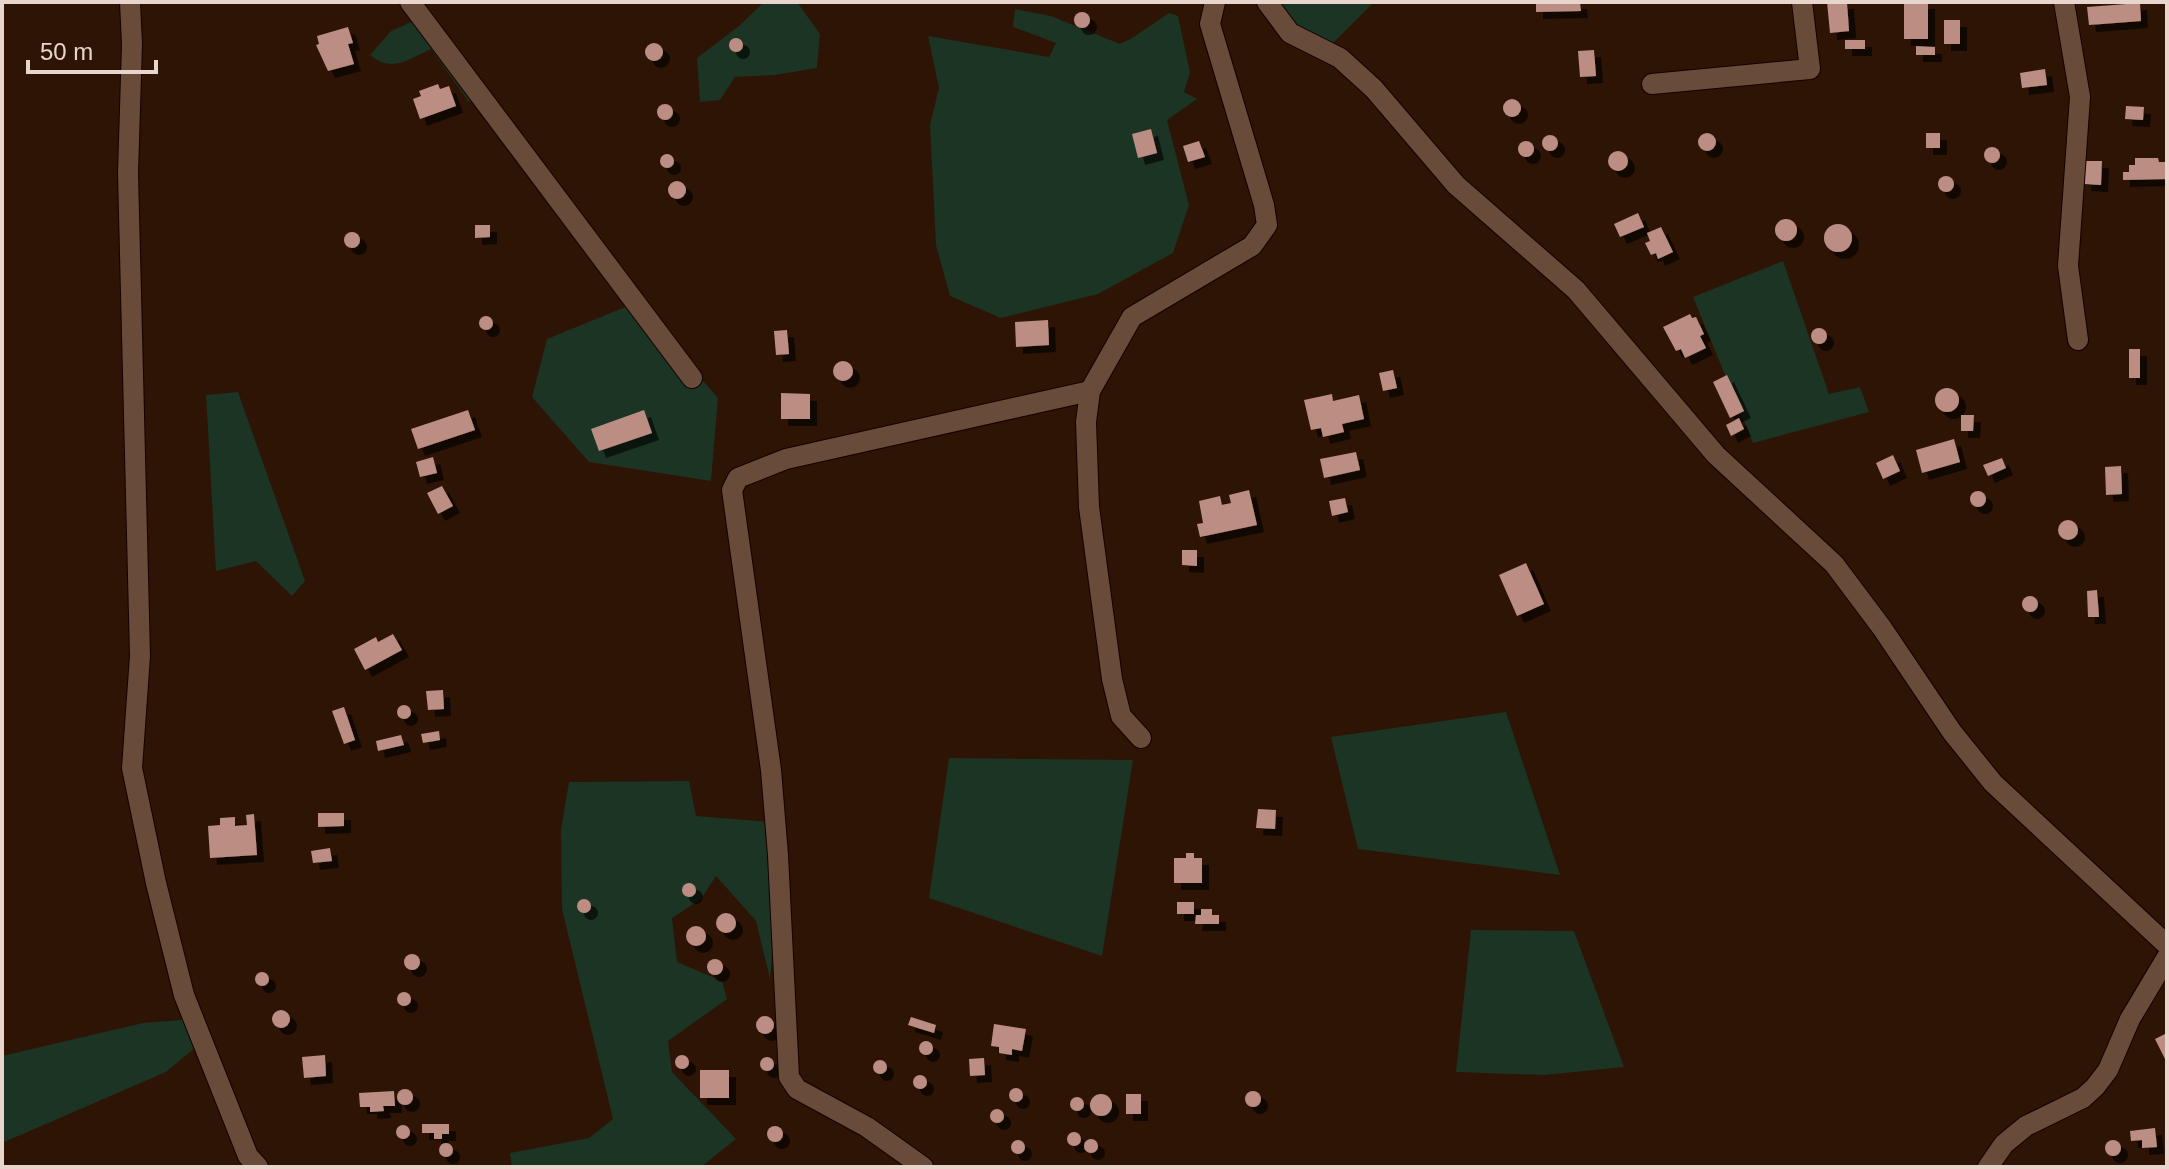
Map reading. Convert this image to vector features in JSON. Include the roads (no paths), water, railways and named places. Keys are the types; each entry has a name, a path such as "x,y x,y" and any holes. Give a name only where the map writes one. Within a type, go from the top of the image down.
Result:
{"street":[{"path":"130,2 132,44 128,173 140,656 132,768 184,995 248,1156 258,1167"},
{"path":"410,2 692,378"},
{"path":"1141,738 1121,716 1112,679 1089,507 1086,422 1090,391 1132,317 1252,246 1267,225 1264,205 1210,24 1215,2"},
{"path":"1267,2 1290,33 1340,58 1374,89 1456,185 1576,290 1716,455 1834,564 1882,628 1952,732 1993,783 2167,945"},
{"path":"1652,84 1810,69 1802,2"},
{"path":"2064,2 2080,97 2068,266 2078,340"},
{"path":"923,1167 867,1127 797,1089 789,1077 771,770 732,490 738,478 786,459 1090,391"},
{"path":"1988,1167 2004,1144 2026,1126 2083,1098 2095,1087 2108,1070 2130,1019 2167,957"}]}
